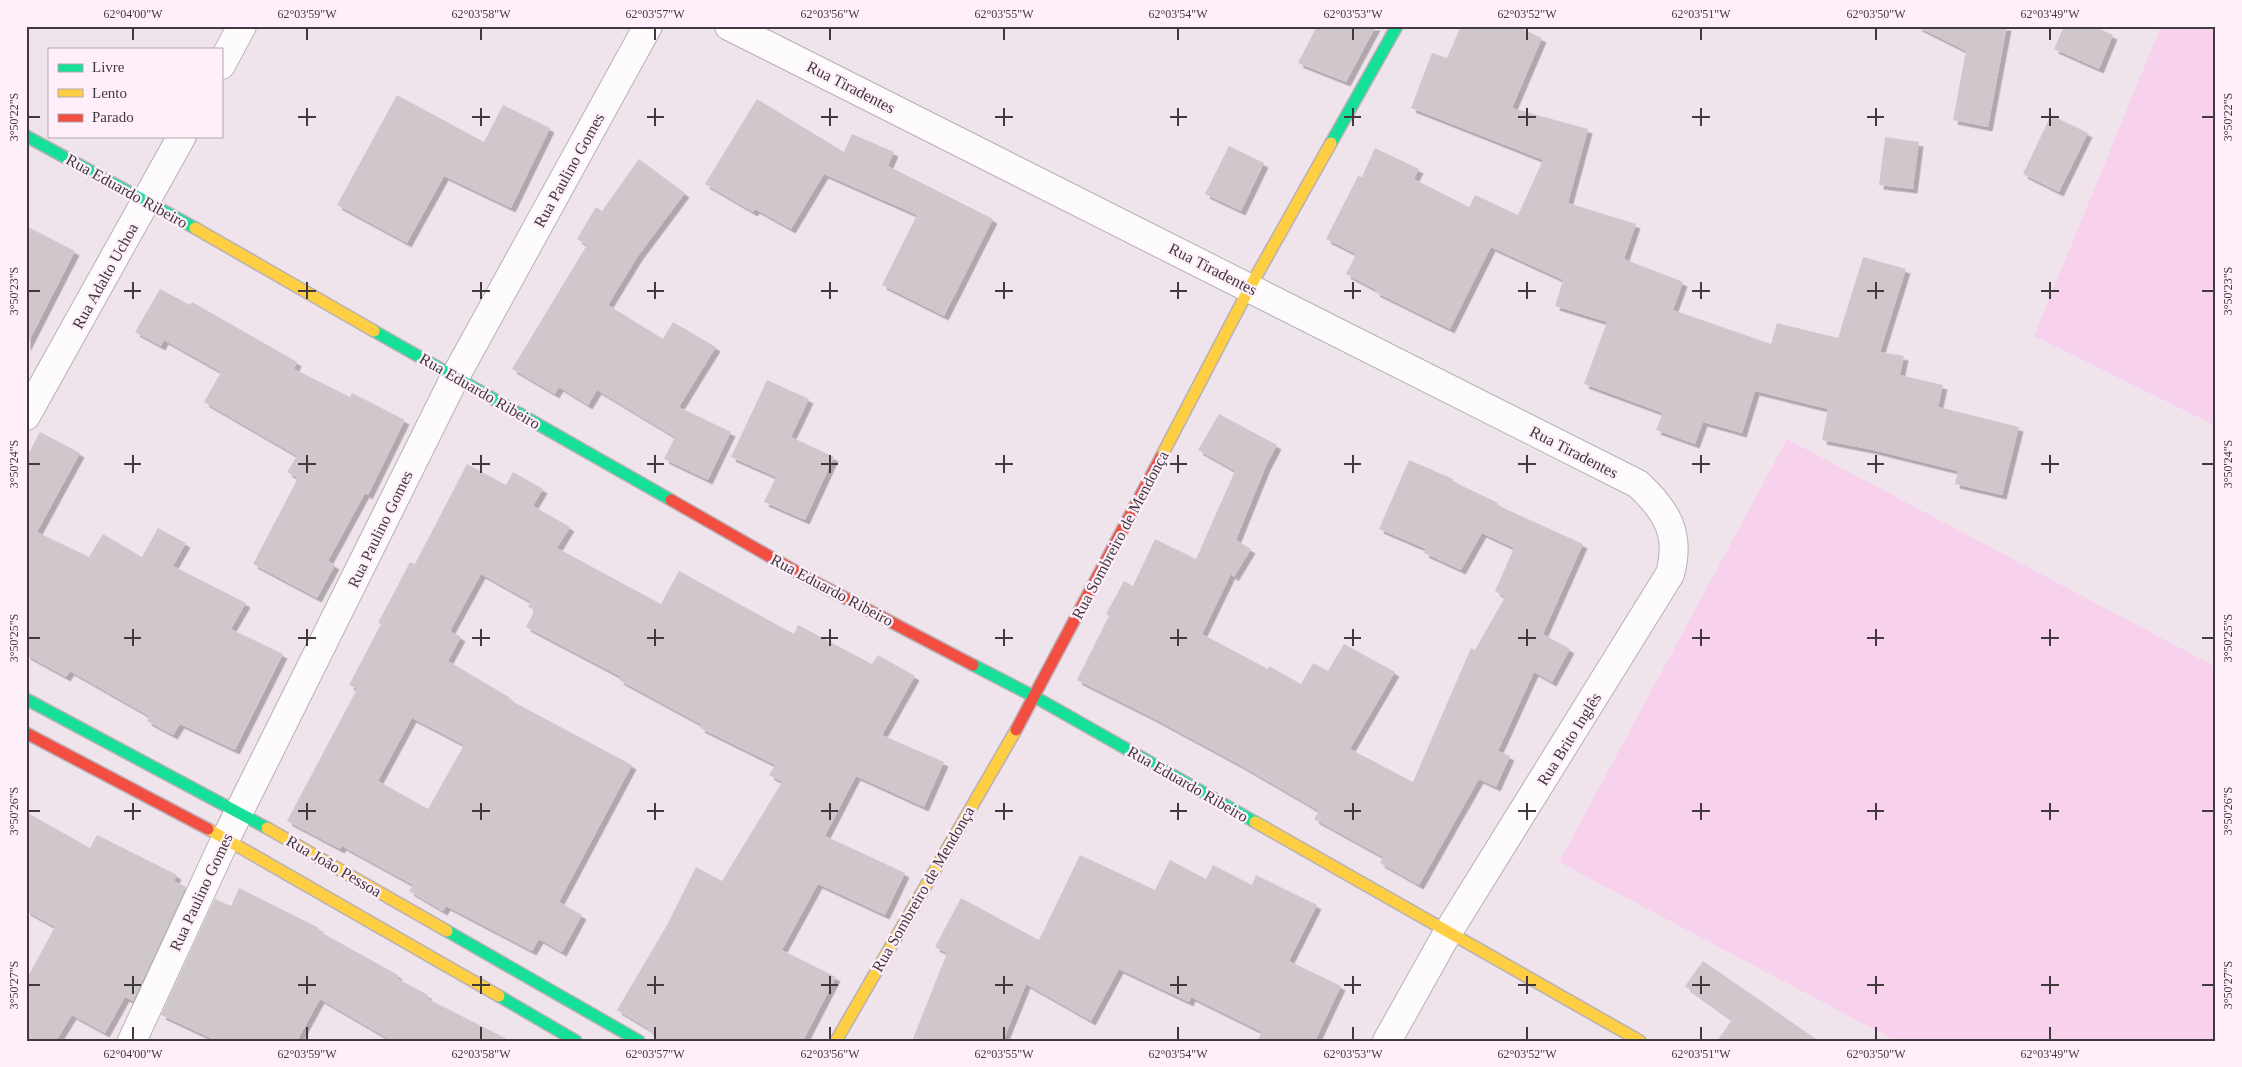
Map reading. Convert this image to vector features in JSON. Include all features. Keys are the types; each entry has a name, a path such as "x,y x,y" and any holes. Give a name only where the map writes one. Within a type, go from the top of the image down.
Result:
{"street":[{"path":"222,63 242,26"},
{"name":"Rua Paulino Gomes","path":"132,1041 226,838 456,377 648,26"},
{"name":"Rua Tiradentes","path":"728,26 1250,287 1638,484 1656,501 1666,517 1673,537"},
{"name":"Rua Sombreiro de Mendonça","path":"836,1041 1035,697 1250,287 1398,26"},
{"name":"Rua Eduardo Ribeiro","path":"26,136 147,201 809,579 1035,697 1640,1041"},
{"name":"Rua Adalto Uchoa","path":"26,416 181,138"},
{"name":"Rua Brito Inglês","path":"1387,1041 1448,932 1670,574 1675,555 1673,537"},
{"name":"Rua João Pessoa","path":"26,699 240,812 639,1041"},
{"name":"Rua João Pessoa","path":"26,733 226,838 576,1041"}],"shaded area":[{"path":"2161,26 2216,26 2216,426 2034,336"},
{"path":"1787,439 2216,667 2216,1041 1896,1041 1559,862"}],"building":[{"path":"1317,26 1376,26 1346,82 1298,63"},
{"path":"1461,26 1516,26 1542,38 1512,108 1588,129 1568,203 1636,224 1624,259 1683,282 1673,310 1771,344 1777,323 1838,338 1863,257 1906,269 1880,352 1904,356 1900,375 1943,385 1938,407 2019,427 2002,495 1955,484 1958,471 1873,450 1822,440 1828,409 1755,391 1742,433 1703,422 1695,444 1656,430 1663,413 1584,384 1607,322 1555,306 1563,280 1491,247 1450,329 1375,292 1376,290 1346,274 1356,254 1326,239 1358,176 1362,177 1375,148 1419,169 1414,179 1469,207 1475,195 1518,215 1543,160 1411,108 1432,53 1447,58"},
{"path":"1916,26 2007,26 1988,127 1953,120 1966,51"},
{"path":"2064,26 2093,26 2113,35 2099,69 2054,49"},
{"path":"397,95 484,142 503,105 550,128 511,208 444,176 407,243 337,205"},
{"path":"757,99 844,152 852,134 894,152 888,166 993,219 944,316 882,285 917,215 824,174 791,229 755,209 753,212 705,184"},
{"path":"2051,115 2088,133 2059,192 2023,174"},
{"path":"1885,137 1919,142 1913,189 1879,185"},
{"path":"1229,146 1264,163 1241,211 1205,194"},
{"path":"639,159 685,193 638,256 608,305 663,339 673,322 716,347 679,407 731,432 708,480 664,459 675,437 597,390 588,405 559,387 555,394 512,369 587,245 577,239 596,207 602,211"},
{"path":"26,226 75,251 26,347"},
{"path":"160,289 190,305 192,302 297,362 294,369 350,397 352,393 405,420 368,495 365,493 328,561 335,565 317,598 253,564 298,478 287,472 297,456 204,402 221,372 164,340 161,346 135,332"},
{"path":"767,380 809,399 791,437 834,457 805,520 764,502 776,477 731,457"},
{"path":"1219,414 1277,445 1266,466 1236,540 1251,549 1234,577 1231,574 1202,634 1268,669 1269,666 1301,684 1313,663 1328,671 1344,644 1395,672 1350,749 1413,782 1471,648 1475,650 1505,597 1495,591 1514,548 1482,533 1461,570 1424,553 1426,549 1379,529 1409,460 1453,479 1452,481 1498,503 1497,505 1583,544 1543,634 1570,649 1552,682 1534,672 1498,751 1510,756 1496,787 1479,779 1419,885 1380,863 1383,857 1314,819 1319,811 1240,765 1077,680 1109,616 1106,614 1124,581 1133,586 1155,539 1196,559 1235,471 1198,450"},
{"path":"40,432 80,453 37,532 89,557 103,534 142,557 158,528 186,543 173,566 246,603 231,629 283,654 235,750 180,724 173,735 147,721 149,716 70,671 66,677 26,655 26,458"},
{"path":"467,464 506,485 513,472 543,489 533,506 570,527 557,548 661,604 679,571 794,634 798,625 872,664 878,655 915,676 882,735 944,762 924,807 856,776 825,836 905,873 885,915 818,884 782,950 836,977 803,1041 655,1041 653,1034 647,1028 617,1010 667,925 696,867 722,881 782,782 769,775 775,765 700,728 702,725 619,680 621,677 526,627 535,610 528,607 531,602 481,574 450,631 461,637 448,661 509,697 508,699 632,765 559,902 582,915 562,952 539,939 532,951 446,906 443,911 409,891 413,885 342,846 340,849 287,821 357,689 349,685 381,624 378,623 410,562 415,564","holes":["412,718 464,745 428,809 378,781"]},
{"path":"26,812 90,848 97,835 177,875 174,881 186,887 133,1001 125,997 105,1033 72,1015 56,1041 26,1041 26,980 55,927 26,911"},
{"path":"1080,855 1155,890 1170,860 1206,879 1213,865 1252,885 1256,875 1317,905 1289,961 1341,986 1315,1041 1257,1041 1262,1032 1191,997 1189,1002 1119,969 1091,1021 1026,984 1003,1041 912,1041 947,953 935,947 961,898 1039,940"},
{"path":"239,888 319,928 317,930 398,975 396,978 428,995 426,998 511,1041 392,1041 320,999 297,1041 217,1041 161,1015 215,899 231,906"},
{"path":"1703,961 1819,1041 1717,1041 1732,1020 1685,986"}],"traffic: fast":[{"path":"1331,143 1397,26"},
{"path":"26,136 195,228"},
{"path":"374,331 671,500"},
{"path":"973,665 1035,697 1255,822"},
{"path":"26,699 267,828"},
{"path":"447,931 639,1041"},
{"path":"499,996 576,1041"}],"traffic: slow":[{"path":"1161,457 1250,287 1331,143"},
{"path":"195,228 374,331"},
{"path":"836,1041 1016,730"},
{"path":"1255,822 1640,1041"},
{"path":"267,828 447,931"},
{"path":"208,829 499,996"}],"traffic: jam":[{"path":"1016,730 1161,457"},
{"path":"671,500 809,579 973,665"},
{"path":"26,733 208,829"}]}
